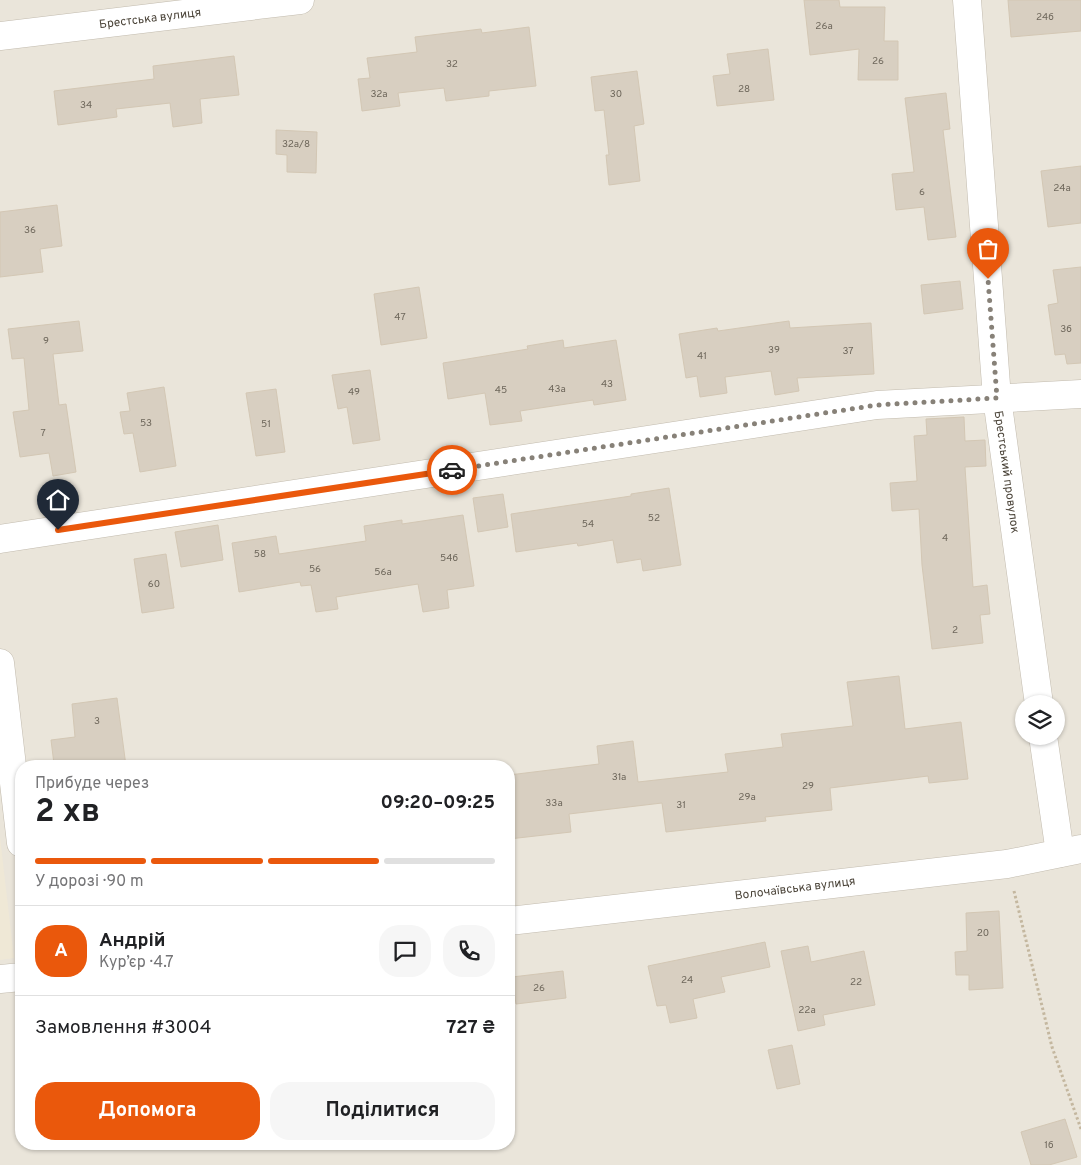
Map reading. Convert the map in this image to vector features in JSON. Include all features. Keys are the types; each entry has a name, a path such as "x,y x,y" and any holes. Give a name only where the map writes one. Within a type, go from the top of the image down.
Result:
{"street":[{"name":"Брестська вулиця","path":"0,36 300,0"},
{"name":"Брестський провулок","path":"967,0 997,398 1038,695"},
{"path":"0,539 877,405 1081,394"},
{"path":"0,663 15,792"},
{"path":"1046,745 1070,851"},
{"name":"Волочаївська вулиця","path":"515,920 1007,864 1070,851"},
{"path":"0,979 15,978"}],"path":[{"path":"1007,864 1052,1047 1081,1129"}],"shaded area":[{"path":"0,0 1081,0 1081,1165 0,1165"},
{"path":"0,837 14,958 0,960"}],"building":[{"path":"804,0 839,0 840,7 885,7 884,41 898,41 898,80 858,80 859,49 810,55"},
{"path":"1008,0 1081,0 1081,31 1011,37"},
{"path":"529,27 536,86 489,91 489,96 446,101 444,88 398,93 400,106 362,111 358,79 370,78 367,58 417,52 415,37 481,29 482,33"},
{"path":"768,49 774,100 717,106 713,76 730,74 727,54"},
{"path":"234,56 239,95 200,99 202,123 173,127 170,103 116,109 117,117 58,125 54,91 154,79 153,66"},
{"path":"637,71 644,124 634,126 640,181 609,185 606,155 609,155 604,110 595,111 591,77"},
{"path":"946,93 950,129 943,130 956,237 928,240 924,207 896,210 892,174 914,172 905,98"},
{"path":"276,130 317,132 316,173 287,172 287,155 276,154"},
{"path":"1081,166 1081,223 1048,227 1041,171"},
{"path":"57,205 62,246 40,249 43,272 0,277 0,212"},
{"path":"1081,267 1081,363 1067,364 1065,354 1055,355 1048,305 1058,303 1053,270"},
{"path":"960,281 963,309 924,314 921,285"},
{"path":"419,287 427,338 381,345 374,294"},
{"path":"79,321 83,351 53,354 59,405 66,404 76,472 53,476 49,453 20,457 13,412 29,410 24,358 12,359 8,329"},
{"path":"789,321 790,328 871,323 874,374 797,378 799,391 775,395 771,371 725,377 727,393 700,397 697,376 686,378 679,334 717,328 718,331"},
{"path":"563,340 564,348 616,340 626,400 594,405 593,400 520,411 522,421 490,425 485,393 448,399 443,363 528,349 527,346"},
{"path":"370,370 380,440 353,444 347,407 338,409 332,375"},
{"path":"164,387 176,466 140,472 133,433 124,434 120,412 130,411 127,393"},
{"path":"276,389 285,452 256,456 246,393"},
{"path":"964,417 965,441 985,440 986,466 965,467 973,587 987,585 990,614 980,615 983,643 932,649 922,565 919,509 892,511 890,483 917,481 914,436 927,435 926,419"},
{"path":"669,488 681,565 643,571 641,559 617,563 613,540 578,546 577,543 516,552 511,514 631,496 631,494"},
{"path":"503,494 508,527 478,532 473,498"},
{"path":"463,515 474,586 447,590 449,608 423,612 418,584 336,597 338,609 316,612 311,585 301,586 300,582 239,592 232,543 276,536 279,554 366,541 364,526 402,520 402,524"},
{"path":"218,525 223,560 181,567 175,532"},
{"path":"166,554 174,608 142,613 134,559"},
{"path":"899,676 905,729 961,722 968,779 929,783 928,776 830,788 832,810 765,817 766,821 666,832 662,803 569,814 571,832 515,838 515,774 599,764 597,746 633,741 638,782 728,772 725,754 783,747 781,734 853,726 847,682"},
{"path":"117,698 125,760 54,760 51,740 75,737 72,704"},
{"path":"999,911 1003,988 969,990 969,975 956,975 955,952 967,951 966,913"},
{"path":"765,942 770,967 721,977 725,992 693,999 697,1018 670,1023 666,1005 657,1006 648,966"},
{"path":"808,946 811,962 864,951 875,1005 823,1015 825,1025 798,1031 781,951"},
{"path":"563,971 566,998 516,1004 515,977"},
{"path":"792,1045 800,1084 777,1089 768,1050"},
{"path":"1065,1119 1077,1157 1049,1165 1031,1165 1021,1132"}],"way so far":[{"path":"452,470 877,405 997,398 988,279"}],"route":[{"path":"58,530 452,470"}]}
